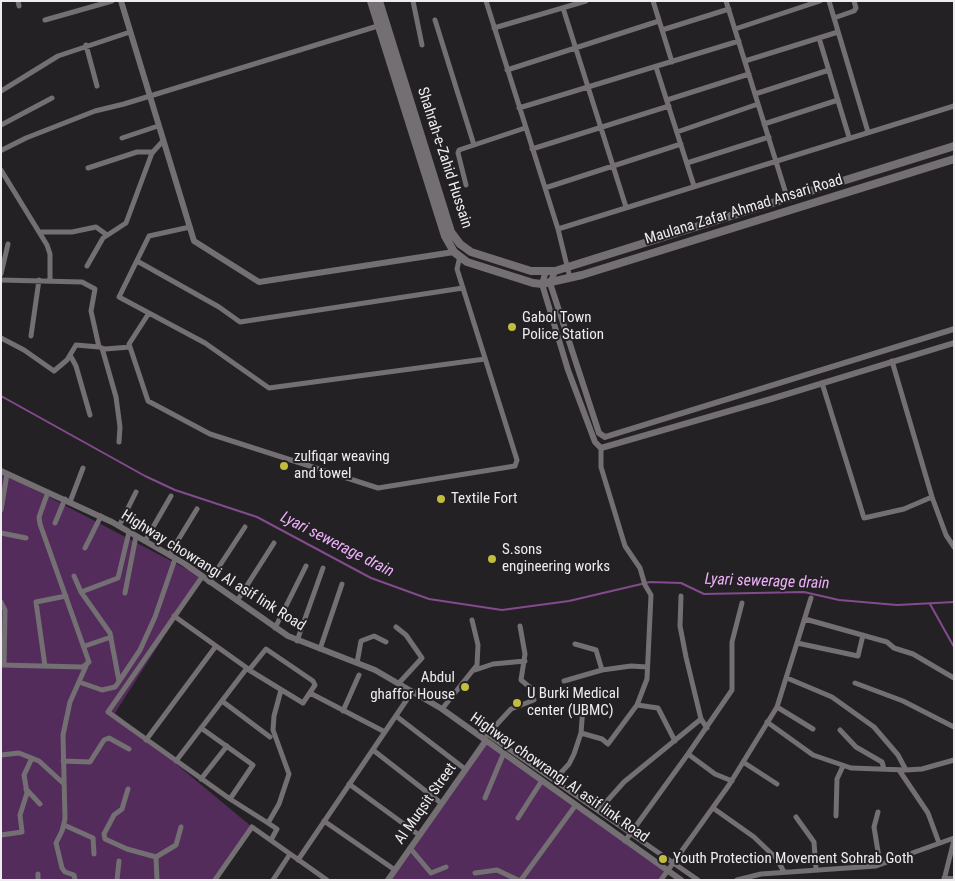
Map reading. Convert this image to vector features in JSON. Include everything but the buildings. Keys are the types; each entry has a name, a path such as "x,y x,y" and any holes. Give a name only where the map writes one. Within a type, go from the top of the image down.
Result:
{"main road":[{"name":"Shahrah-e-Zahid Hussain","path":"371,1 383,25 452,232 460,244 471,252 531,271 555,271 567,267"},
{"name":"Shahrah-e-Zahid Hussain","path":"379,1 383,25 436,211 445,236 457,254"},
{"name":"Maulana Zafar Ahmad Ansari Road","path":"567,267 954,146"},
{"name":"Maulana Zafar Ahmad Ansari Road","path":"546,283 570,278 954,159"},
{"path":"457,254 482,268 546,283"}],"street":[{"path":"45,20 112,1"},
{"path":"121,1 162,142 194,241 259,282 457,254 457,269 517,460 516,464 378,488 210,434 148,401 130,346 149,313"},
{"path":"414,1 422,45"},
{"path":"486,1 558,229 570,278"},
{"path":"494,28 586,1"},
{"path":"653,1 672,62"},
{"path":"726,1 787,197"},
{"path":"735,29 820,1"},
{"path":"828,1 868,132"},
{"path":"834,18 854,11 856,8 854,1"},
{"path":"562,8 626,207"},
{"path":"662,30 729,9"},
{"path":"435,20 474,145"},
{"path":"507,70 659,20"},
{"path":"2,150 26,138 95,111 383,25"},
{"path":"1,91 58,56 86,45 130,32"},
{"path":"745,61 838,32"},
{"path":"819,38 849,137"},
{"path":"519,108 739,41"},
{"path":"86,45 97,86"},
{"path":"656,67 694,186"},
{"path":"755,94 829,70"},
{"path":"532,149 601,127 749,74"},
{"path":"1,125 52,98"},
{"path":"764,124 838,100"},
{"path":"677,132 758,104"},
{"path":"558,229 849,137 954,106"},
{"path":"122,138 158,126"},
{"path":"466,185 458,152 525,128"},
{"path":"687,164 768,137"},
{"path":"87,266 103,238 126,223 154,152 162,142"},
{"path":"545,188 681,144"},
{"path":"88,168 137,152 154,152"},
{"path":"1,170 41,232 50,254 50,280"},
{"path":"41,232 72,232 96,227 107,236"},
{"path":"190,227 150,236 119,297 205,343 269,388 485,359"},
{"path":"1,274 8,244"},
{"path":"136,262 219,307 240,322 463,288"},
{"path":"546,271 546,283 568,370 595,442 600,448 601,467 620,532 626,550 635,560 651,595 647,679 637,705 608,744 602,739 581,733"},
{"path":"546,283 555,271"},
{"path":"1,280 78,280 95,289 91,311 100,348 116,397 120,427 119,442"},
{"path":"31,336 39,280"},
{"path":"546,283 599,433 605,437 954,330"},
{"path":"1,338 24,350 52,371 56,370 70,355 76,345 100,348 130,346"},
{"path":"600,448 954,343"},
{"path":"70,355 76,366 90,415"},
{"path":"892,361 932,497 946,535 954,547"},
{"path":"822,383 864,518 904,509 932,497"},
{"path":"55,523 68,501 83,468"},
{"path":"1,510 4,472"},
{"name":"Highway chowrangi Al asif link Road","path":"4,472 101,516 133,534 176,559 275,628 297,640 375,670 442,709 483,741 681,880"},
{"path":"48,492 40,517 40,524 89,658 70,702 64,728 64,825 56,843 62,868 65,872 74,875 75,880"},
{"path":"119,526 136,492"},
{"path":"145,541 171,496"},
{"path":"169,555 197,509"},
{"path":"85,548 101,516"},
{"path":"209,582 245,527"},
{"path":"1,533 26,538"},
{"path":"81,592 118,578 133,534"},
{"path":"125,593 133,534"},
{"path":"237,601 274,543"},
{"path":"79,682 102,690 115,687 119,682 140,650 176,559"},
{"path":"275,628 306,566"},
{"path":"297,640 323,568"},
{"path":"74,576 81,592 111,637 119,682"},
{"path":"202,577 108,712 201,779 277,829 270,840"},
{"path":"320,649 342,584"},
{"path":"45,666 36,602 66,596"},
{"path":"681,596 680,626 701,719 707,728"},
{"path":"661,880 732,781 777,707 811,598"},
{"path":"1,602 5,610 3,665 86,666"},
{"path":"625,840 707,728 732,690 732,642 742,603"},
{"path":"174,616 248,669 304,704 315,684 266,649 248,669 222,700 176,761"},
{"path":"805,619 887,642 894,648 913,654 954,678"},
{"path":"442,709 474,670 479,653 472,620"},
{"path":"483,741 487,734 511,709 534,700 532,689 522,680 525,661 520,626"},
{"path":"396,627 406,635 422,657 399,684"},
{"path":"797,643 858,656 863,635"},
{"path":"357,663 362,641 374,636 386,642"},
{"path":"85,646 111,637"},
{"path":"575,644 596,650 602,670"},
{"path":"146,740 216,646"},
{"path":"474,670 499,662 525,661"},
{"path":"564,681 602,670 631,666 647,667"},
{"path":"343,711 359,675"},
{"path":"787,678 832,698 874,728 898,755 906,770"},
{"path":"855,682 903,701 954,727"},
{"path":"268,823 279,804 289,777 273,730 274,716 281,690"},
{"path":"298,860 412,692"},
{"path":"310,693 385,732"},
{"path":"222,700 270,737"},
{"path":"637,705 658,708 675,741"},
{"path":"554,780 569,764 581,733 584,707"},
{"path":"777,707 813,730"},
{"path":"396,716 465,769"},
{"path":"598,810 624,782 701,719"},
{"path":"767,722 813,755 843,766 906,770 922,769 954,760"},
{"path":"201,728 253,765 230,799"},
{"path":"840,730 856,747 882,762 884,769"},
{"path":"487,734 698,880"},
{"path":"63,761 90,762 104,740 109,738 129,749"},
{"name":"Al Muqsit Street","path":"392,876 483,741"},
{"path":"201,779 227,746"},
{"path":"373,750 441,803"},
{"path":"1,755 19,753 39,761 63,783"},
{"path":"688,754 715,774 732,781"},
{"path":"485,798 503,755"},
{"path":"1,835 22,832 20,815 26,789 24,775 32,758"},
{"path":"743,762 777,784"},
{"path":"836,816 837,779 843,766"},
{"path":"898,770 928,813 939,843"},
{"path":"518,818 541,782"},
{"path":"349,784 419,835"},
{"path":"26,789 40,804"},
{"path":"128,789 122,809 114,815 104,838 127,849 156,857 176,845 181,827"},
{"path":"475,874 494,870 519,880 576,806"},
{"path":"713,808 754,837 777,859 784,872"},
{"path":"878,812 874,827 880,864"},
{"path":"215,880 258,817"},
{"path":"796,817 814,842 816,870"},
{"path":"324,821 392,876"},
{"path":"64,825 93,838 94,854"},
{"path":"252,828 327,880"},
{"path":"738,880 761,874 880,864 954,839 944,879 954,879"},
{"path":"410,848 431,873 446,867"},
{"path":"273,880 290,854"},
{"path":"156,857 157,880"},
{"path":"117,880 119,861"}],"shaded area":[{"path":"1,472 202,577 115,713 252,827 215,880 1,880"},
{"path":"482,740 668,871 661,880 385,880"}],"waterway":[{"name":"Lyari sewerage drain","path":"1,396 145,476 175,490 257,517 371,578 429,599 502,610 569,601 650,582 681,583 704,594 804,592 839,600 897,605 954,602"},
{"path":"930,604 954,647"}],"place":[{"name":"Gabol Town Police Station","path":"512,327"},
{"name":"zulfiqar weaving and towel","path":"284,466"},
{"name":"Textile Fort","path":"441,499"},
{"name":"S.sons engineering works","path":"492,559"},
{"name":"Abdul ghaffor House","path":"465,687"},
{"name":"U Burki Medical center (UBMC)","path":"517,703"},
{"name":"Youth Protection Movement Sohrab Goth","path":"663,859"}]}
